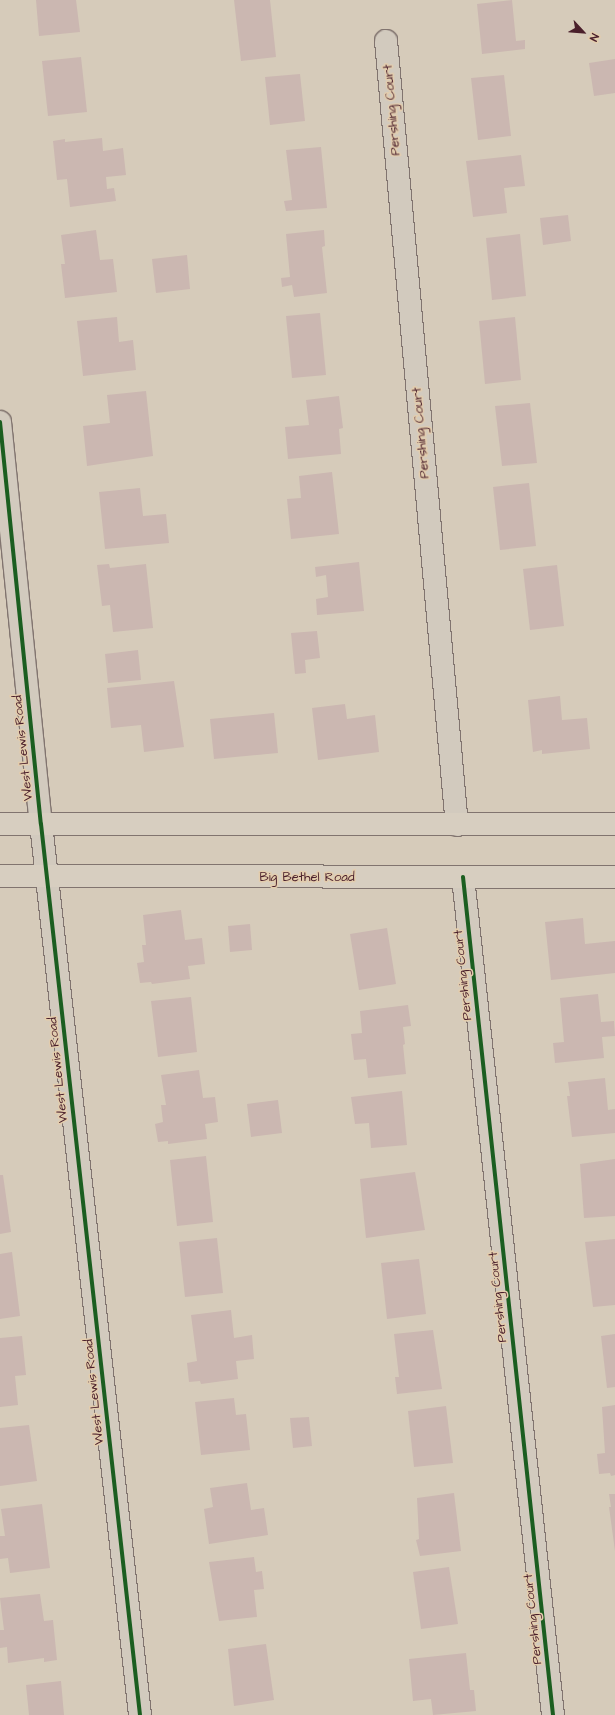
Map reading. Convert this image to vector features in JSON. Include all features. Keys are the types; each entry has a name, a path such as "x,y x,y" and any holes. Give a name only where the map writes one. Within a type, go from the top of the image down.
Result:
{"main road":[{"path":"0,824 615,824"},
{"name":"Big Bethel Road","path":"0,876 615,877"}],"street":[{"name":"Pershing Court","path":"386,41 457,825"},
{"name":"West Lewis Road","path":"0,422 41,824 140,1715"},
{"name":"Pershing Court","path":"463,877 553,1715"}],"building":[{"path":"36,0 76,0 80,32 39,36"},
{"path":"234,0 270,0 276,57 241,61"},
{"path":"512,0 516,41 525,40 525,49 482,54 477,4"},
{"path":"81,57 87,112 48,116 42,61"},
{"path":"615,59 615,93 594,96 589,63"},
{"path":"300,74 305,121 270,125 265,77"},
{"path":"504,75 511,136 478,140 471,78"},
{"path":"102,138 103,151 123,148 126,175 106,177 107,189 114,188 116,201 70,207 67,179 57,180 53,141 65,139 65,142"},
{"path":"321,147 327,208 286,211 284,201 292,200 286,150"},
{"path":"521,155 525,186 504,188 507,213 473,217 466,161"},
{"path":"568,215 571,241 543,245 540,218"},
{"path":"96,230 100,260 113,259 117,292 65,298 61,264 65,264 61,235"},
{"path":"324,230 325,246 322,247 327,293 294,297 292,285 282,287 281,278 290,277 286,234"},
{"path":"520,234 526,296 492,300 486,238"},
{"path":"187,255 190,289 156,293 152,259"},
{"path":"320,313 326,375 292,378 286,316"},
{"path":"117,317 119,342 133,340 136,370 83,376 77,321"},
{"path":"515,317 521,380 485,384 479,321"},
{"path":"146,391 153,456 87,466 83,426 110,423 107,395"},
{"path":"339,396 343,428 339,429 341,454 288,459 285,427 309,425 306,400"},
{"path":"530,403 537,463 502,466 495,406"},
{"path":"332,472 339,534 291,539 287,499 301,498 299,476"},
{"path":"529,483 536,546 500,550 493,487"},
{"path":"140,488 143,516 166,514 169,543 105,549 99,492"},
{"path":"359,562 364,611 317,615 316,599 328,597 326,575 316,577 315,567"},
{"path":"109,564 110,568 146,564 153,628 113,632 110,605 102,606 97,565"},
{"path":"557,565 564,626 530,630 523,569"},
{"path":"317,631 320,658 305,660 306,673 295,674 291,633"},
{"path":"138,650 141,680 108,683 105,654"},
{"path":"174,681 184,747 144,752 141,725 111,728 107,688"},
{"path":"560,696 562,720 587,718 590,749 542,754 542,750 533,752 528,700"},
{"path":"345,704 347,719 375,715 379,752 318,760 312,708"},
{"path":"274,713 278,753 214,759 210,719"},
{"path":"181,910 185,940 202,938 205,964 188,966 190,979 152,984 151,982 140,983 137,963 144,962 142,945 146,945 143,915"},
{"path":"583,918 585,944 615,941 615,973 551,980 545,922"},
{"path":"250,924 252,950 230,952 228,926"},
{"path":"387,928 396,984 359,990 350,934"},
{"path":"598,994 601,1022 614,1021 615,1036 602,1037 604,1058 555,1063 553,1043 564,1042 560,998"},
{"path":"191,997 197,1052 158,1057 151,1001"},
{"path":"408,1005 411,1026 403,1027 406,1074 368,1078 366,1059 354,1060 351,1034 362,1033 360,1011"},
{"path":"199,1070 203,1098 215,1097 218,1122 205,1124 207,1139 168,1144 168,1141 158,1142 155,1124 163,1122 161,1105 166,1105 161,1075"},
{"path":"605,1078 608,1110 615,1109 615,1133 572,1137 567,1096 570,1096 568,1082"},
{"path":"402,1091 407,1145 371,1148 369,1123 355,1124 351,1097"},
{"path":"278,1100 282,1133 251,1137 247,1104"},
{"path":"206,1156 213,1222 177,1226 170,1160"},
{"path":"615,1159 615,1216 584,1218 580,1164"},
{"path":"415,1172 425,1230 366,1238 360,1179"},
{"path":"0,1175 3,1175 11,1232 0,1234"},
{"path":"217,1238 223,1293 185,1297 179,1242"},
{"path":"615,1239 615,1305 593,1307 585,1242"},
{"path":"12,1252 20,1316 0,1319 0,1254"},
{"path":"419,1259 426,1314 387,1319 381,1263"},
{"path":"231,1310 234,1338 252,1335 254,1359 236,1361 238,1379 201,1384 200,1381 189,1382 187,1363 197,1361 191,1315"},
{"path":"433,1330 442,1389 397,1394 395,1377 399,1377 394,1334"},
{"path":"615,1334 615,1387 607,1388 601,1336"},
{"path":"22,1336 26,1375 15,1376 18,1405 0,1407 0,1338"},
{"path":"234,1398 236,1415 246,1414 250,1450 201,1455 195,1402"},
{"path":"615,1405 615,1475 611,1476 610,1473 599,1474 597,1454 605,1453 602,1407"},
{"path":"446,1406 453,1463 414,1467 408,1411"},
{"path":"309,1417 312,1446 293,1448 290,1418"},
{"path":"29,1425 37,1481 0,1486 0,1428"},
{"path":"247,1483 251,1510 264,1508 268,1535 209,1544 204,1509 213,1507 210,1488"},
{"path":"454,1493 461,1551 420,1556 416,1540 419,1539 417,1498"},
{"path":"609,1494 615,1494 615,1551 609,1507 611,1507"},
{"path":"42,1504 50,1568 10,1573 8,1558 0,1559 0,1536 5,1536 1,1509"},
{"path":"254,1557 256,1572 262,1571 264,1589 254,1590 257,1617 219,1621 209,1562"},
{"path":"449,1567 458,1624 421,1629 413,1572"},
{"path":"40,1594 44,1621 53,1620 57,1660 44,1662 44,1658 8,1663 7,1647 0,1648 0,1630 4,1630 0,1598"},
{"path":"266,1644 274,1700 234,1706 228,1649"},
{"path":"466,1653 470,1690 474,1690 476,1711 433,1715 431,1699 413,1701 409,1659"},
{"path":"61,1681 64,1715 29,1715 26,1685"}],"cycle path":[{"path":"0,422 41,824 140,1715"},
{"path":"463,877 553,1715"}]}
